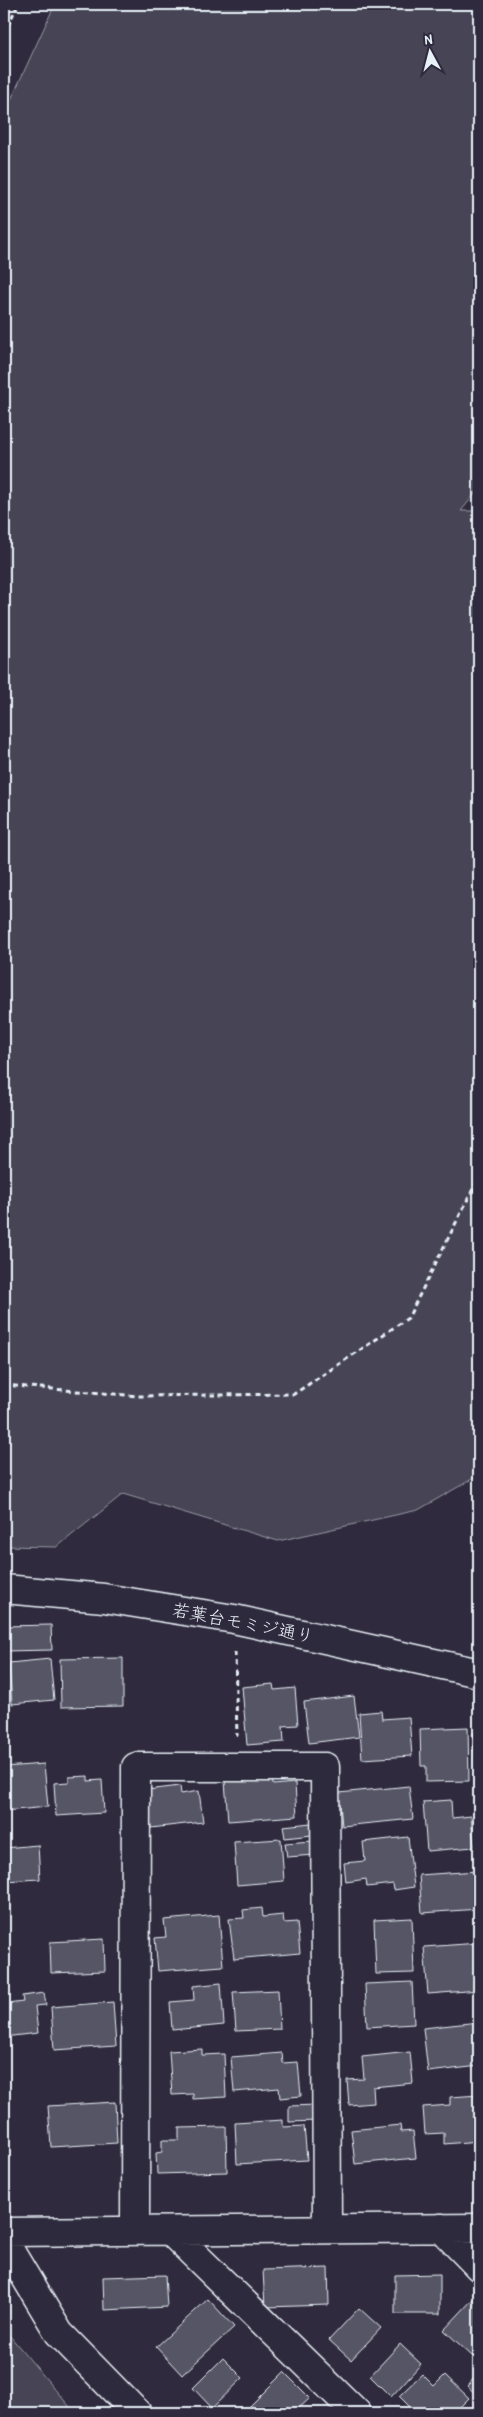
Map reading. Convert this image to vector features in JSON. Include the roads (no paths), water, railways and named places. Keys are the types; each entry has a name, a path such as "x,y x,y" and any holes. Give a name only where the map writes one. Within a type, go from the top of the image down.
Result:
{"street":[{"name":"若葉台モミジ通り","path":"4,1589 104,1598 234,1619 475,1665"},
{"path":"135,2231 136,1767 325,1767 327,2229"},
{"path":"440,2228 479,2267"},
{"path":"4,2232 479,2228"},
{"path":"170,2231 357,2413"},
{"path":"4,2241 59,2333 137,2413"}]}
